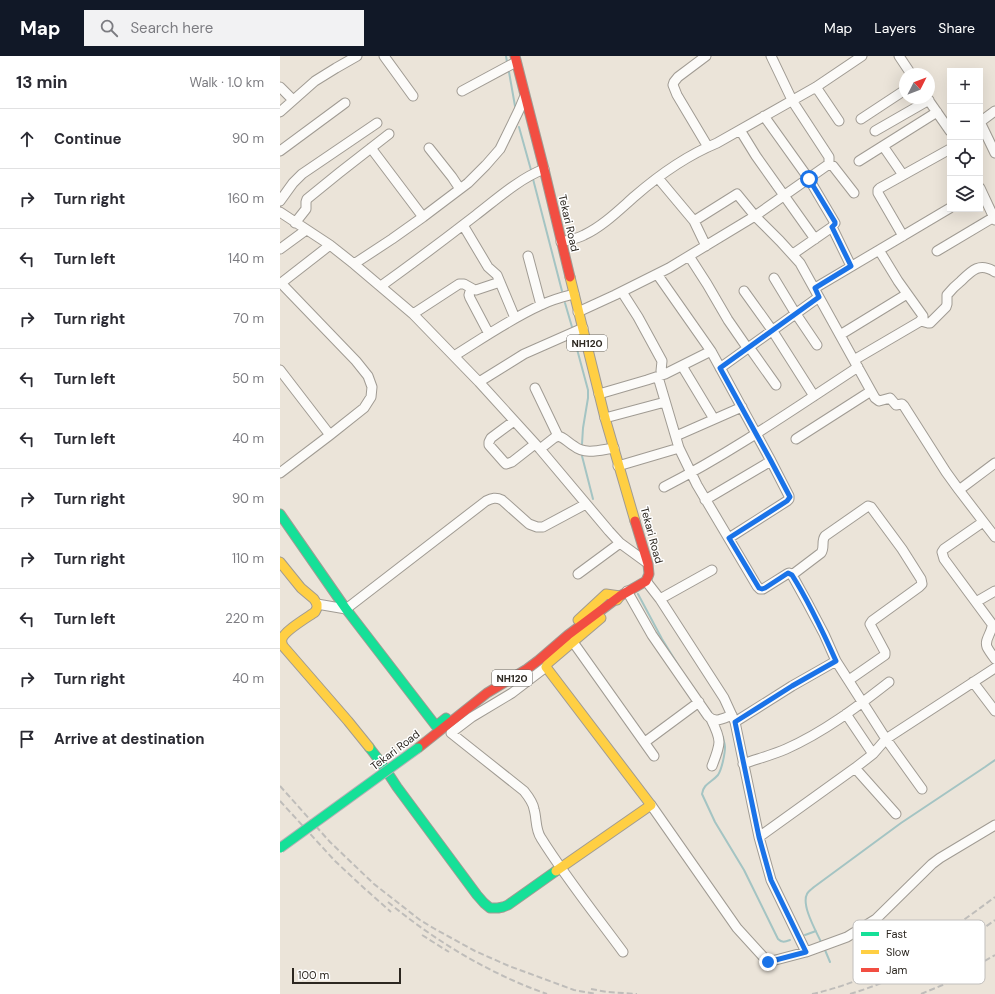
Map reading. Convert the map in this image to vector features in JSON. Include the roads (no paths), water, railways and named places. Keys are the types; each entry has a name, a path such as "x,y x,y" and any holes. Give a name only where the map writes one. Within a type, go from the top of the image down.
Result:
{"main road":[{"name":"Tekari Road","path":"280,848 338,808 418,748 487,693 533,665 568,635 623,593 646,581 649,574 648,564 605,418 516,59"},
{"path":"280,514 346,609 436,726 463,704 536,657 606,594 623,593"},
{"path":"280,562 293,579 314,599 317,604 315,612 286,632 282,637 281,643 284,648 348,721 382,764 397,787 484,904 492,909 501,909 651,805 546,667 548,663 605,615 623,593"}],"street":[{"path":"280,112 315,81 357,56"},
{"path":"384,56 413,96"},
{"path":"706,56 678,77 673,85 677,95 708,147"},
{"path":"771,56 793,100 829,157 829,164"},
{"path":"561,242 584,236 603,223 680,162 717,143 816,87 862,56"},
{"path":"899,56 907,68"},
{"path":"462,91 516,59"},
{"path":"280,87 293,100"},
{"path":"816,87 839,121"},
{"path":"860,119 899,94"},
{"path":"354,264 423,217 468,183 500,149 525,97"},
{"path":"280,151 345,103"},
{"path":"875,132 920,104"},
{"path":"931,104 947,127"},
{"path":"983,120 995,111"},
{"path":"859,161 937,112"},
{"path":"764,116 809,179 835,222 832,227 793,254"},
{"path":"280,201 293,183 302,174 377,123"},
{"path":"983,128 995,153"},
{"path":"740,130 756,156 815,239"},
{"path":"295,223 306,209 307,199 389,134"},
{"path":"883,146 902,175"},
{"path":"371,148 423,217"},
{"path":"430,148 460,189"},
{"path":"903,236 878,191 880,188 902,175 947,151"},
{"path":"578,312 657,274 706,246 755,216 829,164"},
{"path":"829,164 833,166 854,193"},
{"path":"381,286 424,256 506,192 529,176 544,169"},
{"path":"658,178 694,221 706,246"},
{"path":"694,221 737,194 755,216 800,263 875,398 879,401 890,398 896,405 902,404 904,406 959,490 995,537"},
{"path":"937,251 994,218 983,196"},
{"path":"815,288 947,210"},
{"path":"280,212 330,245 413,314 479,382 620,543 648,564"},
{"path":"463,226 488,267 497,275 515,318"},
{"path":"832,227 851,266"},
{"path":"280,249 306,230"},
{"path":"281,470 330,436 364,408 371,397 372,387 368,376 356,361 281,283 330,245"},
{"path":"664,487 756,435 814,396 856,364 921,321 923,316 898,281 879,250"},
{"path":"528,256 541,305"},
{"path":"689,256 708,284 728,320 776,385"},
{"path":"921,321 927,323 930,322 946,307 947,295 971,271 977,268 984,268 995,272"},
{"path":"657,274 711,351 790,499 729,538"},
{"path":"774,278 817,345"},
{"path":"413,314 460,284 464,284 473,289 478,289 500,282"},
{"path":"471,288 469,296 490,334"},
{"path":"622,292 638,317 662,361 661,376 665,402 679,448 705,500 759,588 765,588 788,573 792,575 814,615 836,661 886,739 922,789"},
{"path":"744,292 772,330 814,396"},
{"path":"454,356 515,318 557,298 574,294"},
{"path":"840,335 907,294"},
{"path":"720,368 819,297"},
{"path":"479,382 524,354 583,328"},
{"path":"599,394 661,376 711,351"},
{"path":"682,366 714,419"},
{"path":"280,370 330,436"},
{"path":"535,388 558,436 574,447 583,451 614,448"},
{"path":"796,439 871,391"},
{"path":"605,418 665,402"},
{"path":"676,436 742,407"},
{"path":"514,421 489,442 489,445 506,464 558,436"},
{"path":"618,466 679,448"},
{"path":"705,500 771,461"},
{"path":"959,490 995,463"},
{"path":"317,604 346,609 492,498 502,500 529,524 537,527 543,527 590,509"},
{"path":"792,575 821,553 824,538 828,533 868,506 902,549 922,582 921,585 870,624 885,652 885,655 848,680"},
{"path":"995,522 985,524 944,549 942,552 944,559 992,624 992,628 986,641 986,646 995,659"},
{"path":"578,574 620,543"},
{"path":"660,599 712,570"},
{"path":"646,581 660,599 724,698 733,719 759,837 771,880 806,952"},
{"path":"976,602 995,591"},
{"path":"623,593 711,719 720,740 712,766"},
{"path":"572,642 654,756"},
{"path":"711,719 733,719 836,661"},
{"path":"546,667 512,693 472,717 451,733 524,791 530,798 540,836 560,868 623,952"},
{"path":"759,837 855,768 873,754 886,739 995,668"},
{"path":"743,764 787,748 825,728 889,682"},
{"path":"973,682 995,711"},
{"path":"645,742 699,702"},
{"path":"846,714 873,754"},
{"path":"855,768 896,814"},
{"path":"651,805 737,928 768,962 806,952 847,937 853,933"},
{"path":"874,920 932,864 995,825"}],"waterway":[{"path":"506,56 507,62"},
{"path":"509,72 515,106"},
{"path":"519,127 531,170"},
{"path":"533,179 562,291"},
{"path":"565,303 572,327"},
{"path":"574,338 588,390 582,444"},
{"path":"582,456 593,499"},
{"path":"638,594 662,639 683,673"},
{"path":"706,706 712,714"},
{"path":"723,737 725,750 721,769 718,775 704,788 702,794 715,822 744,870 778,939 784,942 790,940"},
{"path":"821,942 807,911 806,899 808,892 901,823 995,760"},
{"path":"805,935 816,931"},
{"path":"825,950 830,962"}],"railway":[{"path":"280,786 330,842 374,884 420,920 475,951 509,966 574,990 596,994"},
{"path":"280,801 335,861 391,912"},
{"path":"963,920 995,897"},
{"path":"388,902 425,930 464,955 505,977 547,994"},
{"path":"985,927 995,920"},
{"path":"422,935 449,952"},
{"path":"985,961 995,955"},
{"path":"812,994 853,981"},
{"path":"850,994 878,984"},
{"path":"921,994 945,984"},
{"path":"591,989 607,992 637,994"}]}
